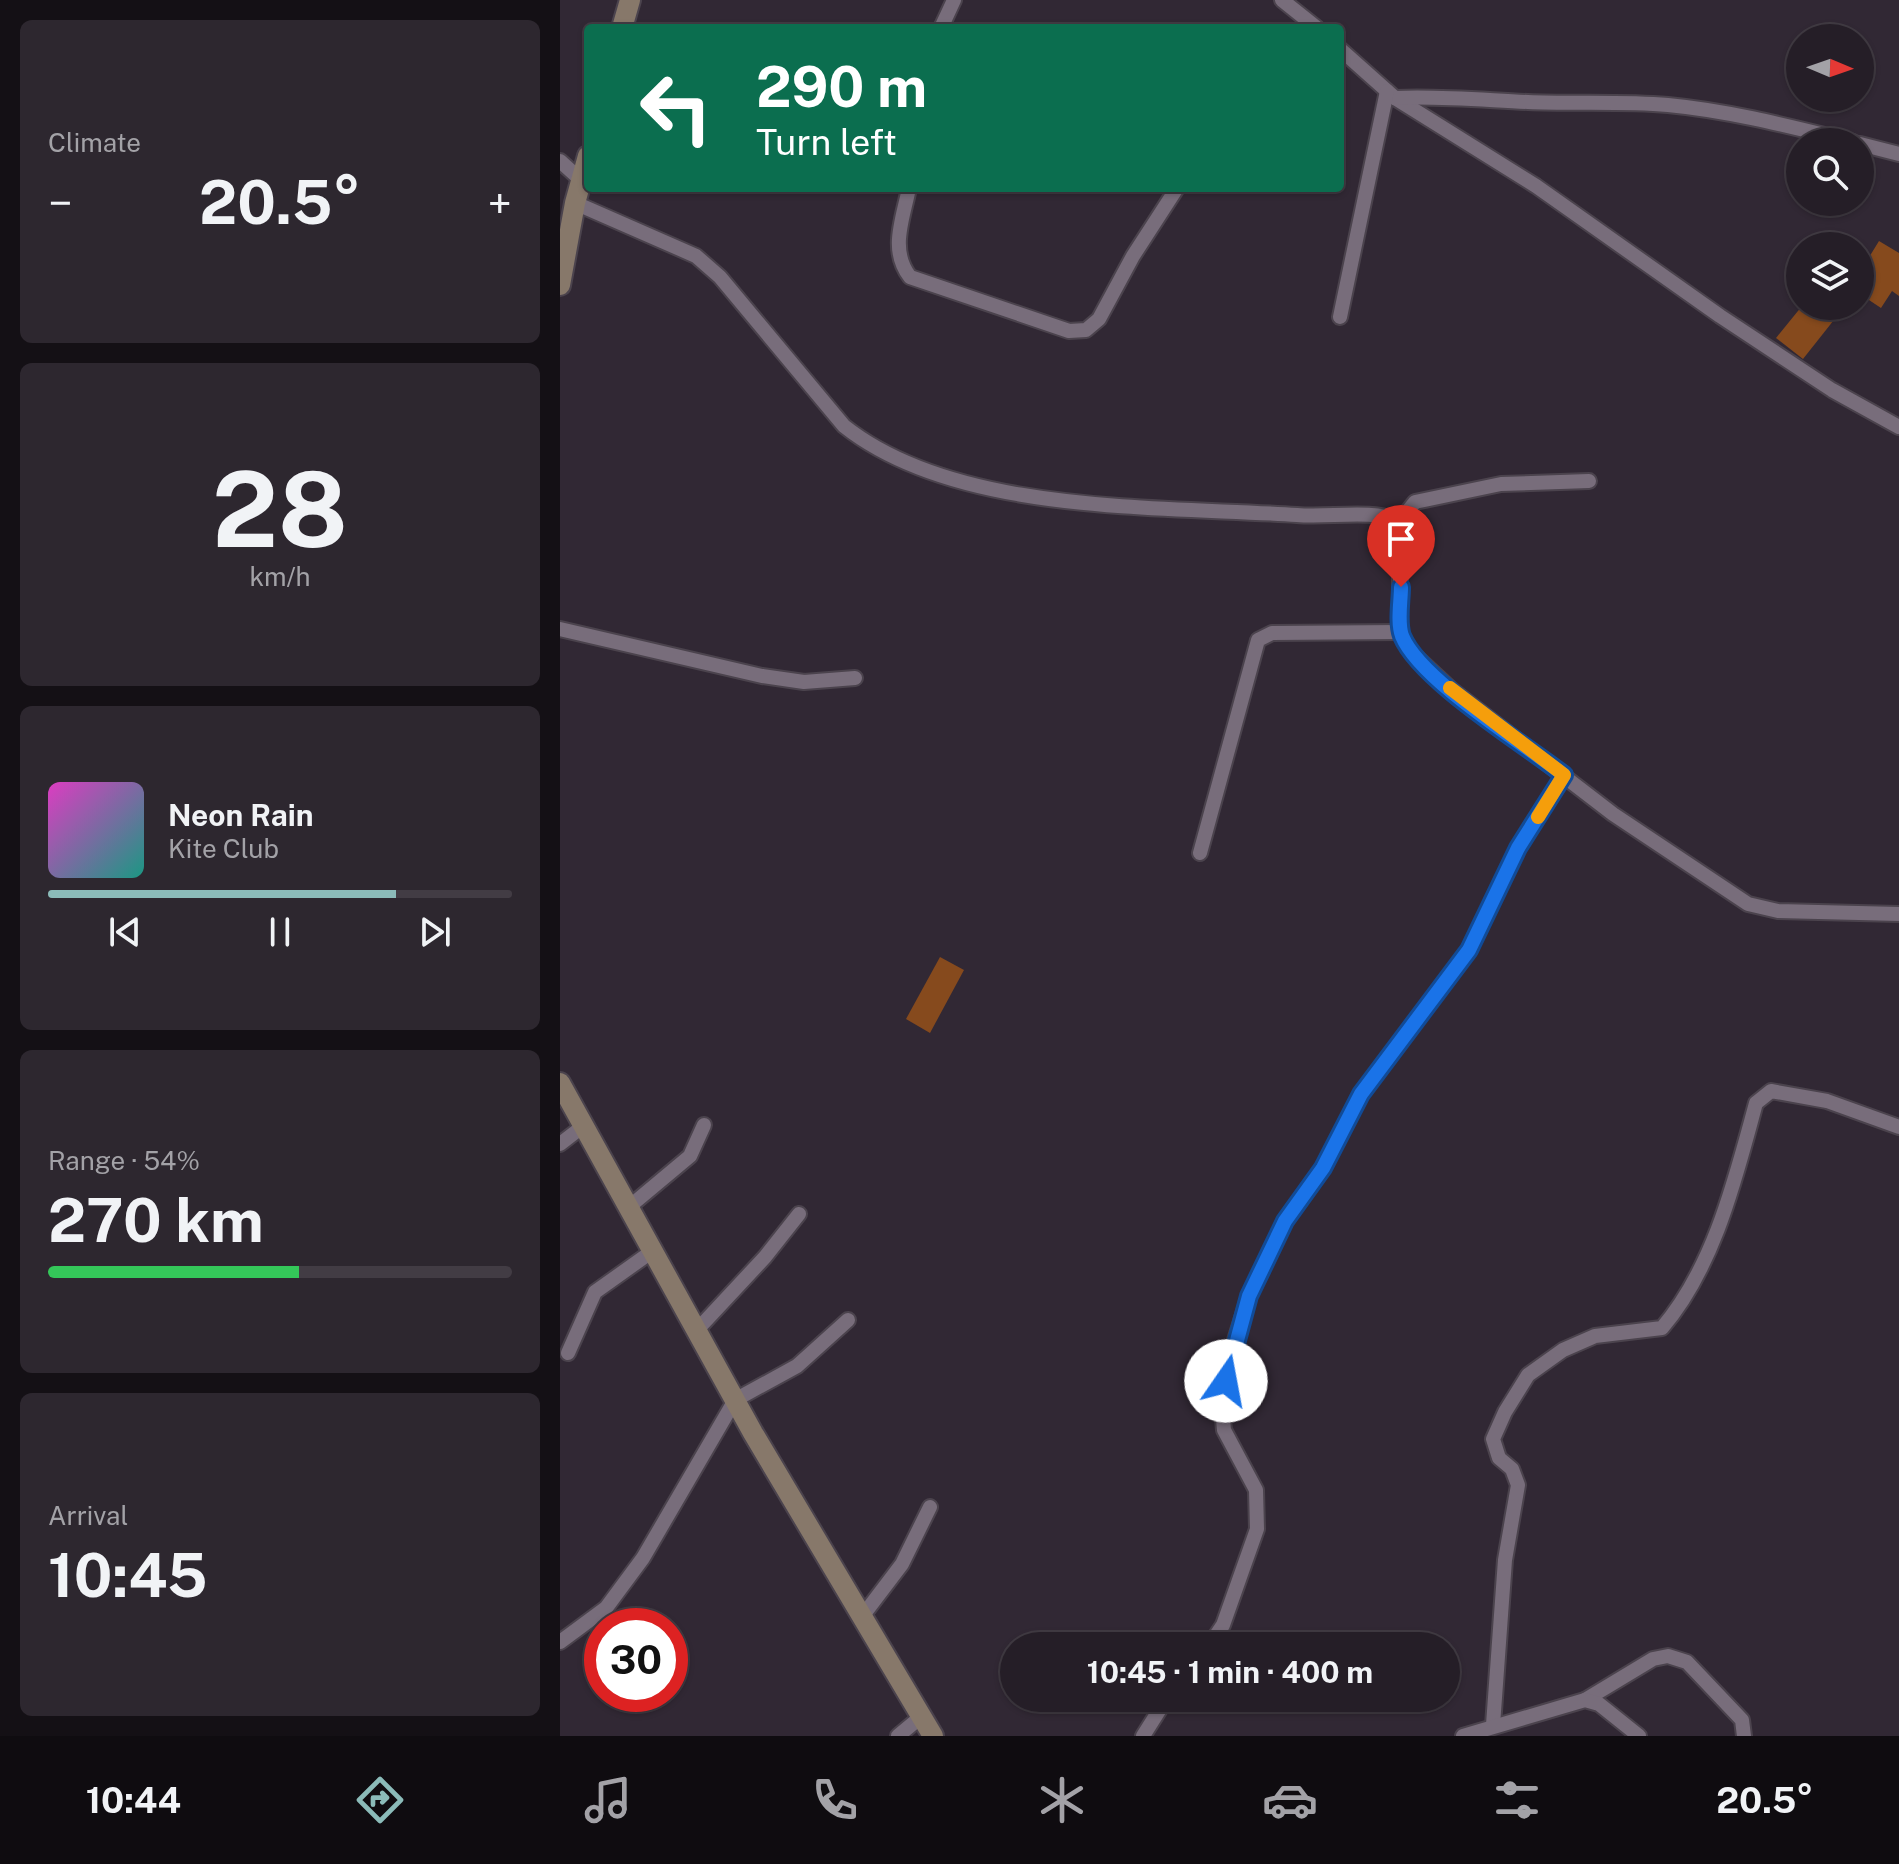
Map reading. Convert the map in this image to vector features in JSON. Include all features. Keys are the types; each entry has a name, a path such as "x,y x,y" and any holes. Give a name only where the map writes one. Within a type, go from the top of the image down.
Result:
{"main road":[{"path":"623,24 630,0"},
{"path":"560,285 584,170"},
{"path":"560,1083 735,1400 933,1736"}],"street":[{"path":"943,24 954,0"},
{"path":"1282,0 1299,22"},
{"path":"1344,53 1391,95 1536,186 1808,375 1899,427"},
{"path":"1391,95 1671,105 1796,128"},
{"path":"1340,317 1391,95"},
{"path":"1874,148 1899,154"},
{"path":"560,161 581,180"},
{"path":"908,192 897,247 900,265 910,277 1069,331 1086,330 1099,319 1133,256 1174,192"},
{"path":"575,203 696,256 728,286 844,426 866,444 922,469 963,484 1019,495 1329,518 1387,515 1400,521"},
{"path":"1589,481 1501,484 1415,502 1400,521 1400,632 1411,652 1453,691 1613,814 1748,904 1778,911 1899,914"},
{"path":"560,629 762,676 804,682 855,678"},
{"path":"1200,853 1258,640 1272,633 1400,632"},
{"path":"1218,1632 1257,1529 1256,1490 1224,1430 1222,1408 1231,1353 1249,1296 1285,1221 1323,1168 1361,1094 1469,950 1518,848 1564,775"},
{"path":"1493,1725 1505,1560 1518,1485 1512,1469 1499,1458 1493,1439 1505,1412 1528,1375 1563,1350 1595,1336 1662,1328 1685,1301 1715,1234 1756,1103 1771,1091 1827,1101 1899,1127"},
{"path":"629,1207 690,1156 704,1125"},
{"path":"560,1144 582,1127"},
{"path":"697,1330 765,1257 799,1214"},
{"path":"568,1353 595,1292 654,1250"},
{"path":"560,1642 606,1608 643,1558 735,1400 797,1366 848,1320"},
{"path":"861,1618 902,1564 930,1507"},
{"path":"1463,1736 1585,1700 1653,1659 1668,1656 1687,1662 1742,1720 1744,1736"},
{"path":"1585,1700 1599,1704 1639,1736"},
{"path":"1143,1736 1158,1712"},
{"path":"898,1736 922,1716"}],"building":[{"path":"1879,241 1899,253 1899,296 1892,291 1881,308 1874,303 1874,249"},
{"path":"1791,320 1834,320 1803,359 1776,338"},
{"path":"940,957 964,970 930,1033 906,1019"}],"slow traffic":[{"path":"1450,688 1564,775 1538,817"}],"route":[{"path":"1226,1381 1231,1353 1249,1296 1285,1221 1323,1168 1361,1094 1469,950 1518,848 1564,775 1453,691 1411,652 1400,632 1401,587"}]}
